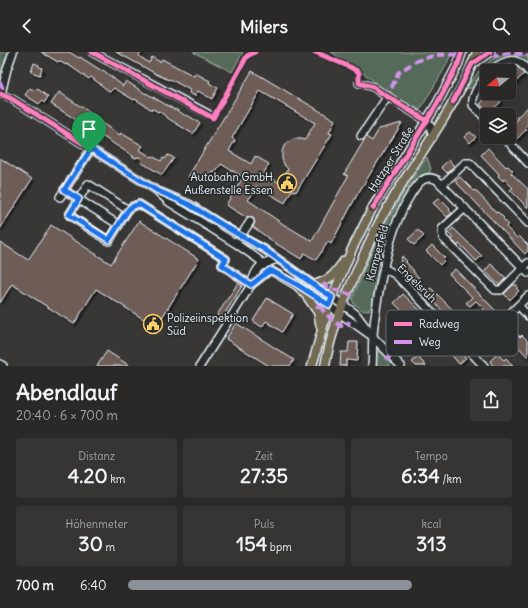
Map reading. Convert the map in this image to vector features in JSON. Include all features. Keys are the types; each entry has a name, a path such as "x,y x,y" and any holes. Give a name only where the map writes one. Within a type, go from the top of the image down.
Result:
{"main road":[{"name":"Hatzper Straße","path":"312,366 329,305 352,249 373,207 424,119 441,98 458,64 462,52"},
{"name":"Hatzper Straße","path":"325,366 339,314 362,257 380,221 448,111 472,64 476,52"},
{"path":"472,64 490,52"},
{"path":"314,285 330,279 352,249"},
{"path":"296,284 318,312 322,332"}],"street":[{"path":"13,52 0,94 12,99 156,190 188,204 264,249 356,314 373,337 386,350"},
{"path":"92,52 208,114"},
{"path":"501,64 510,60 518,62 528,71"},
{"name":"Hatzper Straße","path":"359,83 388,96 424,119 430,126 432,137"},
{"path":"480,85 472,101 473,105 480,112"},
{"path":"361,136 388,96"},
{"path":"510,144 528,163"},
{"path":"60,197 91,149"},
{"path":"442,185 465,163 470,163 528,223"},
{"name":"Kamperfeld","path":"372,366 373,337 379,287 390,240 399,216 418,183 432,178 437,180 526,268 501,290 495,290 443,238 442,229 465,208"},
{"path":"128,210 88,184 69,215 109,240 128,210 139,204 226,259 222,265 251,285"},
{"path":"64,190 119,225"},
{"path":"156,190 169,202 236,243 270,270 296,284 329,305 339,314 373,337"},
{"path":"236,243 250,222"},
{"path":"200,366 251,285 254,274 262,264 277,259"},
{"name":"Engelsruh","path":"384,268 396,275 430,310"},
{"path":"251,285 270,270"},
{"path":"515,310 528,296"},
{"path":"519,306 528,316"},
{"path":"391,356 401,366"},
{"name":"Engelsruh","path":"475,356 484,366"}],"green space":[{"path":"0,52 10,52 0,83"},
{"path":"193,52 243,52 232,72"},
{"path":"331,52 452,52 446,66 420,110 387,92 361,71"},
{"path":"507,54 526,56 528,57 528,66 521,59 516,58 508,58 496,64 487,64 492,59"},
{"path":"480,70 480,80 475,87 466,89"},
{"path":"427,157 431,169 429,174 418,177 404,197 390,227 378,265 372,305 369,310 364,311 354,304 352,299 364,269 391,215"},
{"path":"381,352 392,363 389,366 375,366 376,354"}],"building":[{"path":"41,52 69,52 102,71 103,70 123,86 126,81 146,94 200,123 193,134 159,111 152,110 114,88 110,92 91,77 89,79 67,64 58,62"},
{"path":"116,52 142,52 139,56 149,63 152,57 160,62 162,59 194,76 195,73 210,81 209,83 218,88 212,99 198,91 195,96 189,93 190,90 170,79 169,80 156,74"},
{"path":"34,63 42,68 40,75 31,72"},
{"path":"516,66 524,74 516,82"},
{"path":"252,71 335,120 329,133 332,134 296,192 292,190 285,203 256,186 255,191 248,200 283,224 312,241 348,176 344,174 366,137 372,141 379,129 402,123 357,195 331,244 328,242 316,260 304,253 301,259 253,227 255,222 253,218 247,218 226,205 243,177 221,164 216,172 188,177","holes":["260,91 315,123 305,140 294,139 284,146 282,159 288,169 280,183 264,173 269,164 255,156 251,164 229,151 235,140 232,138"]},
{"path":"30,88 33,90 39,90 48,97 44,103 42,101 39,104 25,95"},
{"path":"59,92 120,135 121,133 143,146 140,150 151,157 152,156 161,161 168,155 174,158 162,175 142,164 141,157 133,158 133,156 51,104"},
{"path":"484,100 499,100 501,102 494,108 484,108 480,104"},
{"path":"528,107 528,125 525,127 527,129 516,140 516,121 518,119 516,118"},
{"path":"470,132 476,137 470,143 464,137"},
{"path":"488,148 506,167 508,166 513,171 511,173 528,189 528,208 510,190 513,188 504,179 503,181 498,176 499,174 481,155"},
{"path":"0,158 32,179 0,229"},
{"path":"449,160 454,166 447,173 441,167"},
{"path":"460,177 504,218 503,219 508,224 506,227 517,238 519,236 528,245 528,251 525,254 455,181"},
{"path":"439,198 452,213 447,217 433,203"},
{"path":"139,221 199,259 156,327 96,289 74,324 12,284 0,303 0,242 28,260 51,225 111,264"},
{"path":"453,228 482,256 476,261 459,244 458,246 448,233"},
{"path":"418,230 424,236 414,245 408,239"},
{"path":"432,245 445,258 440,265 426,251"},
{"path":"402,256 420,279 415,284 399,268 402,265 400,263"},
{"path":"491,264 506,278 499,285 485,271"},
{"path":"455,269 495,310 484,310 476,301 470,306 466,303 472,297 449,274"},
{"path":"238,283 242,286 222,318 217,315"},
{"path":"513,285 517,285 517,289 519,291 510,300 504,294"},
{"path":"431,288 453,310 441,310 425,293"},
{"path":"403,294 420,310 401,310 394,303"},
{"path":"267,298 293,314 282,332 266,321 262,327 253,321"},
{"path":"236,323 294,360 290,366 269,366 226,339"},
{"path":"518,335 520,337 522,335 528,341 528,357 518,346"},
{"path":"349,342 358,342 357,361 346,360 346,366 340,366 341,352 348,352"},
{"path":"107,351 130,366 97,366"},
{"path":"452,356 464,356 466,358 459,364"},
{"path":"495,356 499,356 504,360 506,358 513,366 493,366 490,361"},
{"path":"418,357 426,366 416,366 412,362"}],"marked path":[{"path":"494,52 495,56 512,53 528,56"},
{"path":"380,92 388,90 392,87 398,73 416,61 436,55 462,54"},
{"path":"0,82 3,89"},
{"path":"323,283 326,287 352,295"},
{"path":"316,308 319,306 326,287"},
{"path":"319,306 331,319 341,326 348,324 349,321"},
{"path":"386,360 390,356"}],"cycle path":[{"path":"92,52 213,118 247,56 255,52"},
{"path":"315,52 359,72 359,83 373,87 427,121"},
{"path":"373,208 437,104 458,64 462,52"},
{"path":"453,102 472,64 490,52"},
{"path":"0,94 12,99 156,190"}],"place":[{"name":"Autobahn GmbH Außenstelle Essen","path":"287,183"},
{"name":"Polizeiinspektion Süd","path":"153,324"}],"route":[{"path":"91,149 156,190 188,204 264,249 332,297 329,305 296,284 270,270 251,285 222,265 226,259 139,204 128,210 109,240 69,215 79,199 64,190 89,153 91,149"}]}
